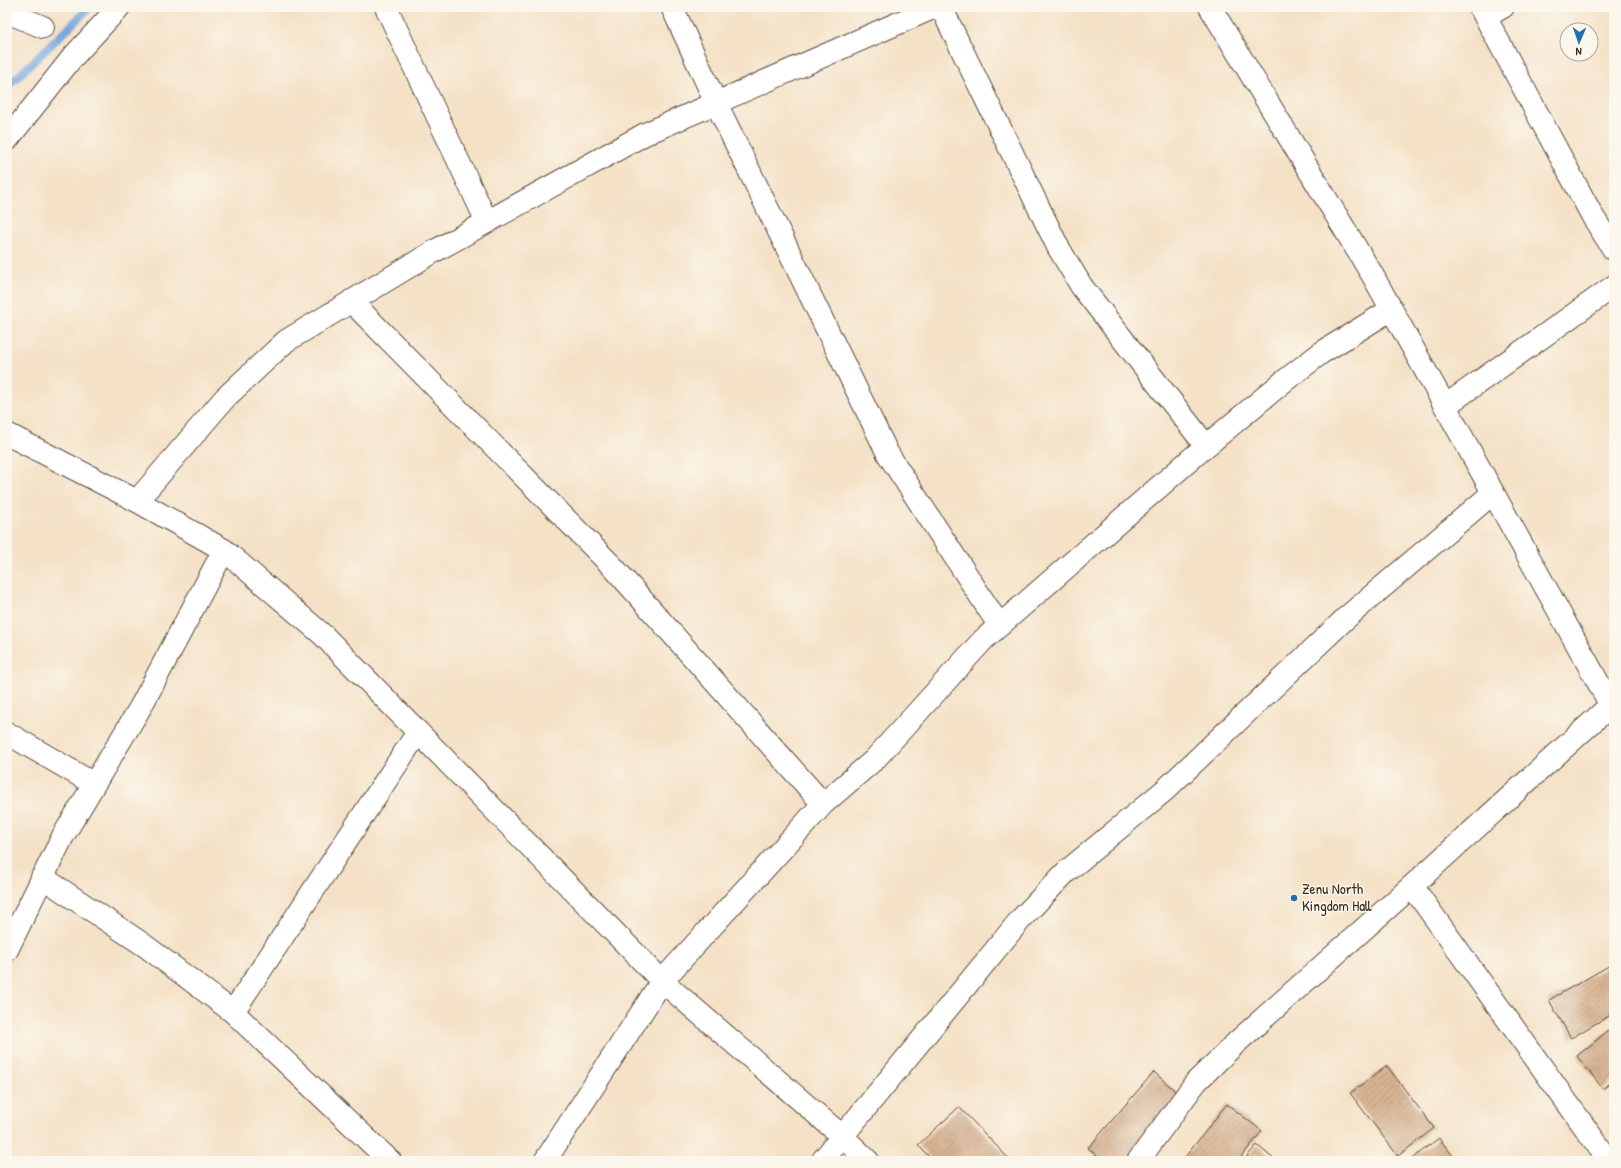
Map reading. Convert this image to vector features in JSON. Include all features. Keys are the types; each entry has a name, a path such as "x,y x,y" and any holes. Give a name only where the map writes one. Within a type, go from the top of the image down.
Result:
{"street":[{"path":"7,140 72,58 119,7"},
{"path":"386,7 487,222"},
{"path":"672,7 716,103 888,454 999,625"},
{"path":"137,501 225,398 286,341 433,252 645,134 934,7"},
{"path":"941,7 1058,247 1082,287 1206,446"},
{"path":"1138,1161 1196,1082 1237,1042 1612,708 1392,309 1210,7"},
{"path":"1489,10 1593,217 1611,238"},
{"path":"7,12 43,27"},
{"path":"1446,406 1614,286"},
{"path":"351,301 614,568 823,804"},
{"path":"545,1161 662,980 823,804 874,760 983,640 1206,446 1283,382 1321,353 1392,309"},
{"path":"7,434 137,501 224,550 323,635 662,980 842,1136 868,1161"},
{"path":"822,1161 1020,920 1066,872 1164,790 1346,618 1493,493"},
{"path":"7,950 63,836 140,708 224,550"},
{"path":"233,1012 418,732"},
{"path":"7,733 94,784"},
{"path":"42,877 144,945 233,1012 390,1161"},
{"path":"1412,886 1609,1161"}],"building":[{"path":"1614,963 1614,1013 1571,1038 1549,1000"},
{"path":"1614,1026 1614,1080 1603,1089 1577,1056"},
{"path":"1387,1066 1434,1128 1398,1156 1350,1093"},
{"path":"1154,1072 1181,1096 1124,1161 1103,1161 1088,1148"},
{"path":"1227,1104 1262,1131 1238,1161 1182,1161"},
{"path":"959,1107 1011,1161 933,1161 918,1145"},
{"path":"1439,1138 1457,1161 1409,1161"},
{"path":"1257,1145 1276,1161 1243,1161"}],"waterway":[{"path":"7,87 90,7"}],"place":[{"name":"Zenu North Kingdom Hall","path":"1294,898"}]}
